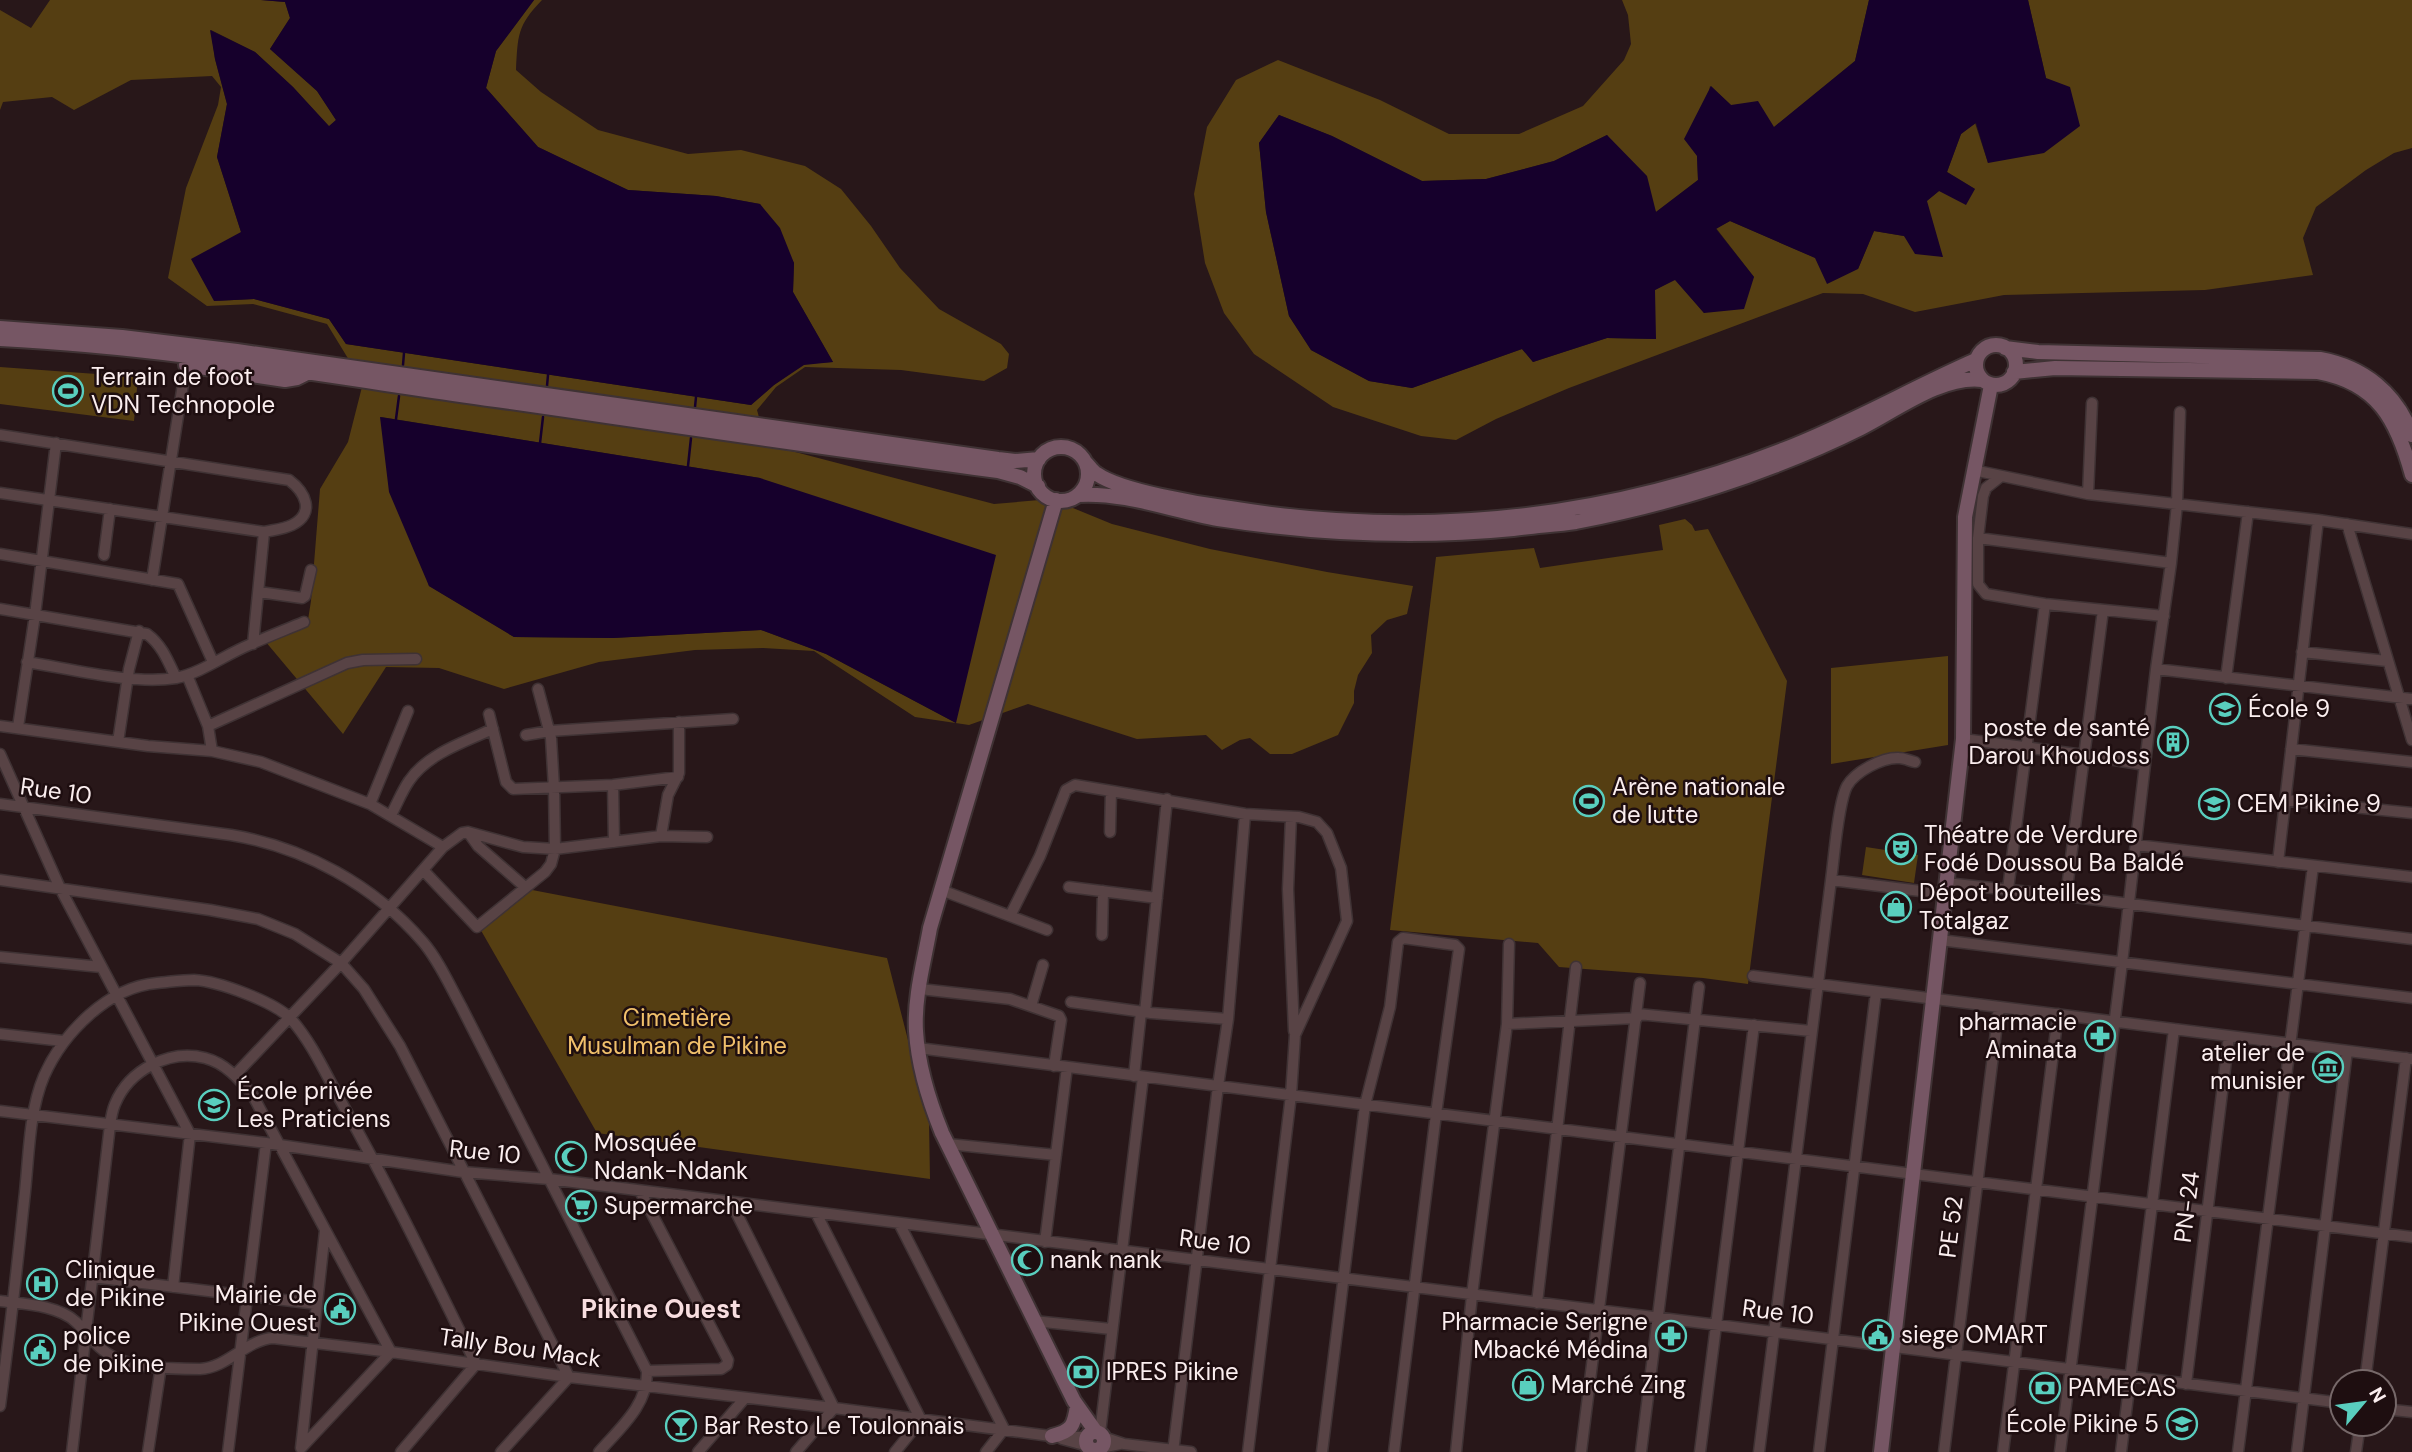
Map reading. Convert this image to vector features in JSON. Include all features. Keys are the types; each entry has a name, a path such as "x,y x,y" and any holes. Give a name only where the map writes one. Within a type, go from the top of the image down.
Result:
{"main road":[{"path":"0,328 122,337 237,351 998,459 1039,459"},
{"path":"0,339 119,348 308,372 998,471 1020,477 1038,486"},
{"path":"2005,348 2013,356 2014,372 2005,383 1969,379 1954,382 1860,429 1783,463 1663,502 1573,522 1467,534 1376,536 1285,528 1216,518 1103,494 1078,495 1064,501 1056,500 1042,493 1035,468 1039,459 1050,450 1063,447 1077,452 1097,474 1108,480 1170,497 1290,517 1378,523 1466,522 1569,510 1660,491 1725,471 1800,443 1976,360 1988,347 2005,348 2038,352 2320,359 2340,362 2369,377 2382,388 2402,414 2412,435"},
{"path":"0,349 79,353 285,380 298,378 308,372"},
{"path":"1881,1452 1963,739 1964,536 1986,382 1976,370 1976,360"},
{"path":"2014,372 2055,368 2318,372 2334,375 2361,387 2384,408 2401,439 2412,475"},
{"path":"1078,495 1087,480 1086,463"},
{"path":"1056,500 930,928 916,1013 918,1048 927,1092 948,1144 1078,1409 1092,1444"},
{"path":"1055,1437 1069,1429 1078,1409"}],"street":[{"path":"152,580 186,365"},
{"path":"2088,494 2092,403"},
{"path":"2060,1452 2171,563 2177,504 2180,412"},
{"path":"0,435 289,480 305,496 307,504 301,517 293,524 264,533 0,494"},
{"path":"18,727 35,615 55,443"},
{"path":"1973,470 2088,494 2318,520 2407,533"},
{"path":"2000,477 1986,488 1983,496 1978,538 1978,584 1981,590 1986,594 2045,604 2164,616"},
{"path":"104,555 110,509"},
{"path":"2227,678 2248,512"},
{"path":"2278,862 2318,520"},
{"path":"2347,524 2412,740"},
{"path":"253,644 264,533"},
{"path":"1978,538 2171,563"},
{"path":"0,554 178,584 213,662"},
{"path":"259,592 302,598 305,596 311,570"},
{"path":"2008,889 2045,604"},
{"path":"0,609 147,634 157,640 176,678"},
{"path":"2066,896 2103,610"},
{"path":"27,662 128,678 176,678 303,622"},
{"path":"118,742 128,678 139,632"},
{"path":"2302,652 2387,662"},
{"path":"208,726 347,663 416,659"},
{"path":"2156,669 2412,699"},
{"path":"187,675 208,726 212,751"},
{"path":"423,870 477,928 545,872 551,864 555,849 550,731 538,689"},
{"path":"370,804 408,711"},
{"path":"489,714 506,782 510,787 522,790 613,785 678,777"},
{"path":"526,735 550,731 733,719"},
{"path":"661,836 668,795 678,777 679,722"},
{"path":"0,726 212,751 276,766 370,804 443,848"},
{"path":"391,815 408,782 417,771 456,746 493,729"},
{"path":"1963,739 2145,765"},
{"path":"2291,749 2412,762"},
{"path":"0,754 60,888 190,1134 173,1287"},
{"path":"1759,1452 1830,880 1846,787 1856,776 1880,762 1898,758 1915,762"},
{"path":"613,785 614,842"},
{"path":"1010,916 1040,856 1066,790 1075,785 1245,814 1292,817 1317,822 1327,834 1341,868 1347,921 1295,1035"},
{"path":"1110,832 1111,791"},
{"path":"1092,1444 1121,1251 1143,1012 1167,799"},
{"path":"2285,800 2412,813"},
{"name":"Rue 10","path":"0,804 258,839 308,857 340,874 388,908 424,943 439,965 647,1371"},
{"path":"1174,1451 1228,1019 1245,814"},
{"path":"1248,1452 1291,1095 1295,1035 1288,889 1292,817"},
{"path":"235,1075 341,963 443,848 462,833 468,832 523,847 555,849 661,836 707,837"},
{"path":"468,832 478,846 525,887"},
{"path":"2136,845 2412,877"},
{"path":"2238,1452 2313,866"},
{"path":"0,880 210,909 258,919 295,934 341,963 364,989 382,1014 569,1377 501,1452"},
{"path":"1830,880 1945,889 2008,889 2412,939"},
{"path":"1069,887 1157,898"},
{"path":"941,890 1047,930"},
{"path":"1102,935 1103,891"},
{"path":"1322,1452 1365,1105 1390,1007 1398,942 1403,938 1455,944 1459,949 1394,1452"},
{"path":"1940,940 2412,998"},
{"path":"1456,1452 1472,1295 1507,1024 1510,944"},
{"path":"0,957 101,967"},
{"path":"1031,1006 1044,965"},
{"path":"1537,1303 1576,967"},
{"path":"1753,976 2409,1059 2367,1368"},
{"path":"0,1406 14,1303 33,1115 43,1078 63,1041 88,1017 116,996 150,984 195,980 223,985 262,1001 290,1018 316,1056 374,1158 476,1364 401,1452"},
{"path":"1581,1452 1640,983"},
{"path":"1641,1452 1699,986"},
{"path":"919,989 1010,999 1061,1017 1054,1066"},
{"path":"1819,1452 1876,992"},
{"path":"1071,1002 1143,1012 1228,1019"},
{"name":"PE 52","path":"1944,1452 1999,1007"},
{"path":"2003,1452 2057,1014"},
{"path":"1507,1024 1637,1016 1695,1018 1811,1031"},
{"path":"1700,1452 1754,1025"},
{"path":"2122,1452 2174,1029"},
{"path":"0,1034 63,1041"},
{"name":"PN-24","path":"2186,1384 2229,1036"},
{"path":"918,1048 2412,1237"},
{"path":"2297,1452 2347,1051"},
{"path":"72,1452 114,1105 123,1088 140,1071 154,1063 184,1056 205,1058 235,1075 253,1094 391,1352 301,1450"},
{"path":"1045,1242 1067,1067"},
{"name":"Rue 10","path":"0,1111 282,1145 463,1172 549,1179 2328,1402"},
{"path":"228,1452 265,1143"},
{"path":"948,1144 1056,1155"},
{"path":"599,1452 635,1412 647,1385 647,1371 721,1370 728,1360 640,1191"},
{"path":"731,1202 834,1408 796,1452"},
{"path":"816,1213 921,1420 895,1452"},
{"path":"899,1223 1004,1429 986,1452"},
{"path":"301,1450 325,1231"},
{"path":"92,1277 317,1304"},
{"name":"Tally Bou Mack","path":"0,1301 61,1312 71,1318 107,1354 118,1360 161,1366 206,1368 265,1338 314,1342 569,1377 1004,1429 1092,1444 1124,1444 1191,1452"},
{"path":"1034,1321 1111,1329"},
{"path":"148,1452 161,1366"},
{"path":"698,1452 745,1398"}],"green space":[{"path":"50,0 285,2 290,18 270,49 317,91 336,120 329,127 293,87 255,52 211,30 215,59 227,104 217,157 241,232 214,301 254,299 329,319 346,344 751,405 804,364 833,362 793,292 794,263 760,204 716,196 628,190 538,147 486,88 496,51 534,0 542,0 520,32 516,70 541,92 598,130 688,154 741,150 805,166 841,189 900,268 939,309 1001,344 1009,354 1007,368 984,381 901,370 805,367 776,387 757,410 762,428 780,448 994,504 1051,499 1112,524 1210,549 1413,586 1407,614 1387,620 1371,635 1372,653 1358,675 1354,703 1338,735 1292,754 1270,754 1250,738 1240,740 1222,750 1206,735 1137,739 1028,704 969,725 915,717 814,651 763,648 695,650 599,662 504,689 439,668 386,667 343,734 265,641 307,626 320,489 348,442 363,383 327,324 253,304 207,306 168,278 186,188 218,105 221,87 212,76 131,80 74,110 52,97 3,102 0,110 0,10 31,28","holes":["381,417 760,478 956,723 826,654 761,630 613,638 514,637 429,586"]},
{"path":"1622,0 1869,0 1855,61 1773,128 1731,105 1710,86 1697,156 1698,180 1656,212 1607,135 1554,161 1486,179 1422,181 1332,136 1279,115 1259,143 1266,212 1289,316 1311,350 1369,381 1412,388 1522,349 1533,362 1607,338 1655,339 1655,290 1675,279 1704,313 1754,277 1716,228 1730,221 1816,258 1858,269 1874,231 1904,236 1942,257 1926,201 1939,191 1975,189 1947,172 1961,134 1975,123 1988,163 2046,78 2028,0 2412,0 2412,148 2394,153 2366,170 2316,207 2303,238 2313,275 2205,290 2004,295 1915,312 1863,294 1823,293 1569,388 1496,419 1456,440 1421,436 1333,407 1254,354 1224,313 1205,263 1194,194 1207,127 1236,80 1278,60 1380,100 1449,134 1519,134 1583,106 1624,60 1631,44 1628,15"},
{"name":"Terrain de foot VDN Technopole","path":"0,367 138,377 134,421 0,404"},
{"name":"Arène nationale de lutte","path":"1685,519 1695,531 1708,529 1787,681 1748,984 1559,967 1538,943 1390,930 1436,557 1534,548 1540,568 1663,550 1659,525"},
{"path":"1948,656 1948,745 1831,764 1831,668"},
{"path":"1866,847 1918,855 1914,883 1862,875"},
{"name":"Cimetière Musulman de Pikine","path":"527,889 887,958 929,1122 930,1179 597,1133 479,927"}],"shaded area":[{"path":"261,0 534,0 496,51 486,88 538,147 628,190 716,196 760,204 780,228 794,263 793,292 833,362 804,365 774,385 751,405 346,344 329,319 254,299 214,301 191,259 241,232 217,157 227,104 210,30 255,52 293,87 329,126 336,120 317,91 270,49 290,18 285,2"},
{"path":"1869,0 2028,0 2046,78 2070,87 2080,126 2044,153 1988,163 1976,123 1961,134 1947,172 1975,189 1966,205 1939,191 1927,201 1943,257 1915,254 1904,236 1874,231 1858,269 1827,284 1815,258 1730,221 1716,229 1754,277 1744,309 1704,313 1675,280 1655,290 1656,339 1607,338 1533,362 1522,349 1412,388 1369,381 1311,350 1289,316 1266,212 1259,143 1279,115 1332,136 1422,181 1486,179 1554,161 1607,135 1647,176 1656,212 1698,180 1697,156 1684,139 1711,86 1731,105 1758,101 1774,127 1855,61"},
{"path":"380,417 760,478 996,555 956,723 826,654 761,630 613,638 514,637 429,586 389,492"}],"waterway":[{"path":"403,365 404,353"},
{"path":"547,386 548,375"},
{"path":"396,419 399,396"},
{"path":"695,407 696,397"},
{"path":"540,443 543,417"},
{"path":"688,466 691,438"}],"place":[{"name":"Terrain de foot VDN Technopole","path":"68,391"},
{"name":"École 9","path":"2225,709"},
{"name":"poste de santé Darou Khoudoss","path":"2173,742"},
{"name":"Arène nationale de lutte","path":"1589,801"},
{"name":"CEM Pikine 9","path":"2214,804"},
{"name":"Théatre de Verdure Fodé Doussou Ba Baldé","path":"1901,849"},
{"name":"Dépot bouteilles Totalgaz","path":"1896,907"},
{"name":"pharmacie Aminata","path":"2100,1036"},
{"name":"atelier de munisier","path":"2328,1067"},
{"name":"École privée Les Praticiens","path":"214,1105"},
{"name":"Mosquée Ndank-Ndank","path":"571,1157"},
{"name":"Supermarche","path":"581,1206"},
{"name":"nank nank","path":"1027,1260"},
{"name":"Clinique de Pikine","path":"42,1284"},
{"name":"Mairie de Pikine Ouest","path":"340,1309"},
{"name":"siege OMART","path":"1878,1335"},
{"name":"Pharmacie Serigne Mbacké Médina","path":"1671,1336"},
{"name":"police de pikine","path":"40,1350"},
{"name":"IPRES Pikine","path":"1083,1372"},
{"name":"Marché Zing","path":"1528,1385"},
{"name":"PAMECAS","path":"2045,1388"},
{"name":"École Pikine 5","path":"2182,1424"},
{"name":"Bar Resto Le Toulonnais","path":"681,1426"}],"district":[{"name":"Pikine Ouest","path":"661,1309"}]}
